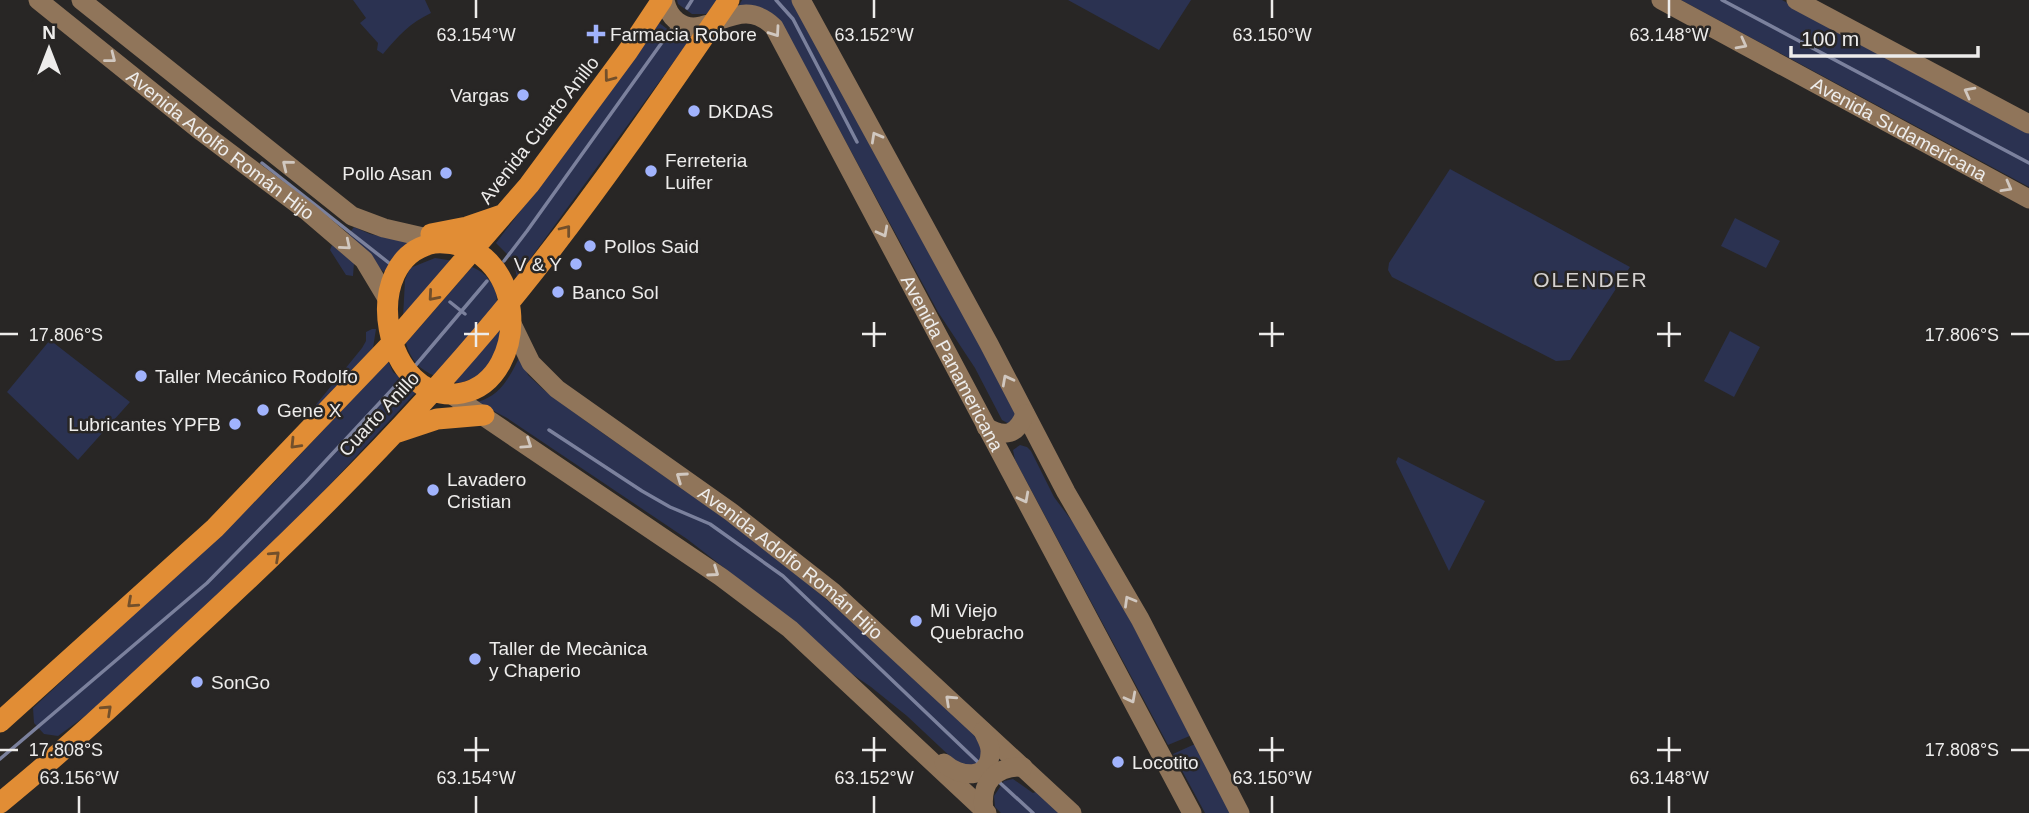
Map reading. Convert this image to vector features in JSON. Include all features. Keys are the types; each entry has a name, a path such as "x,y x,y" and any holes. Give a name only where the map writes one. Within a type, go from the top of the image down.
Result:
{"highway":[{"name":"Avenida Cuarto Anillo","path":"465,247 503,215 529,185 663,0"},
{"name":"Cuarto Anillo","path":"0,803 54,759 283,548 390,436 441,392 510,311 729,0"},
{"path":"410,236 467,227 503,215"},
{"path":"425,245 465,247 486,258 496,269 510,311 506,348 492,376 473,389 441,392 408,373 400,362 393,342 388,300 393,275 405,257 425,245"},
{"name":"Cuarto Anillo","path":"0,722 215,528 393,342 465,247"},
{"path":"390,436 436,419 484,415"}],"street":[{"name":"Avenida Adolfo Román Hijo","path":"38,0 364,260 388,300"},
{"name":"Avenida Adolfo Román Hijo","path":"81,0 352,216 371,225 410,236 465,247"},
{"name":"Avenida Panamericana","path":"663,0 669,14 684,25 696,27 736,15 751,14 774,27 1192,813"},
{"path":"801,0 1040,442 1140,619 1240,813"},
{"name":"Avenida Sudamericana","path":"1661,0 2029,199"},
{"path":"1796,0 2029,124"},
{"path":"240,160 257,141"},
{"name":"Avenida Adolfo Román Hijo","path":"510,311 531,363 557,389 731,512 833,592 986,738 1072,813"},
{"path":"441,392 484,415 731,584 790,629 985,809"},
{"path":"986,427 997,433 1010,433 1020,426 1025,414"},
{"path":"1002,456 1006,444 1016,437 1029,436 1040,442"},
{"path":"880,713 899,722 951,769 965,775 982,770 989,759 986,738"},
{"path":"985,809 986,785 991,778 1004,769 1020,767"}],"shaded area":[{"path":"353,0 425,0 431,13 405,31 383,54 377,50 378,43 360,23 366,18"},
{"path":"677,0 719,0 709,14 692,14 678,4"},
{"path":"742,0 797,0 1018,416 1009,424 1002,420 975,368 938,312 782,24 738,7"},
{"path":"1068,0 1191,0 1159,50"},
{"path":"1681,0 1782,0 2029,132 2029,187"},
{"path":"658,22 670,31 694,34 517,277 513,260 496,243 581,131"},
{"path":"1450,169 1630,267 1570,360 1556,361 1392,277 1388,270 1389,263"},
{"path":"1735,218 1780,241 1766,268 1721,246"},
{"path":"354,227 370,234 410,243 399,251 384,272 346,237"},
{"path":"332,245 354,263 353,276 346,275 330,250"},
{"path":"435,258 454,261 403,318 405,280 410,268"},
{"path":"472,267 490,281 496,292 497,304 435,376 416,363 406,343"},
{"path":"504,325 488,373 460,383 454,382"},
{"path":"376,329 373,348 307,421 306,417 362,348 366,341 366,332"},
{"path":"1730,331 1760,347 1734,397 1704,381"},
{"path":"50,340 130,402 78,460 7,392"},
{"path":"520,356 528,375 544,390 751,539 860,629 989,748 976,768 956,762 907,716 842,667 687,539 507,418 477,402 499,390"},
{"path":"388,361 393,372 417,391 297,520 92,711 58,736 44,734 34,723 33,708 267,490"},
{"path":"1020,445 1031,451 1054,497 1090,545 1192,735 1168,745 1015,460 1013,450"},
{"path":"1398,457 1485,501 1449,571 1396,462"},
{"path":"1195,744 1232,813 1205,813 1173,754"},
{"path":"1013,779 1033,793 1039,791 1064,813 1001,813 995,807 994,796 1004,781"}],"waterway":[{"path":"687,8 692,0"},
{"path":"776,0 793,19 857,142"},
{"path":"1722,0 2029,163"},
{"path":"504,261 673,27"},
{"path":"262,163 389,263"},
{"path":"415,366 487,281"},
{"path":"450,302 465,314"},
{"path":"0,759 207,583 399,382"},
{"path":"549,430 642,491 670,507 710,524 783,576 980,764"},
{"path":"998,781 1033,813"}],"place":[{"name":"Farmacia Robore","path":"596,34"},
{"name":"Vargas","path":"523,95"},
{"name":"DKDAS","path":"694,111"},
{"name":"Ferreteria Luifer","path":"651,171"},
{"name":"Pollo Asan","path":"446,173"},
{"name":"Pollos Said","path":"590,246"},
{"name":"V & Y","path":"576,264"},
{"name":"Banco Sol","path":"558,292"},
{"name":"Taller Mecánico Rodolfo","path":"141,376"},
{"name":"Gene X","path":"263,410"},
{"name":"Lubricantes YPFB","path":"235,424"},
{"name":"Lavadero Cristian","path":"433,490"},
{"name":"Mi Viejo Quebracho","path":"916,621"},
{"name":"Taller de Mecànica y Chaperio","path":"475,659"},
{"name":"SonGo","path":"197,682"},
{"name":"Locotito","path":"1118,762"}],"district":[{"name":"OLENDER","path":"1591,279"}]}
